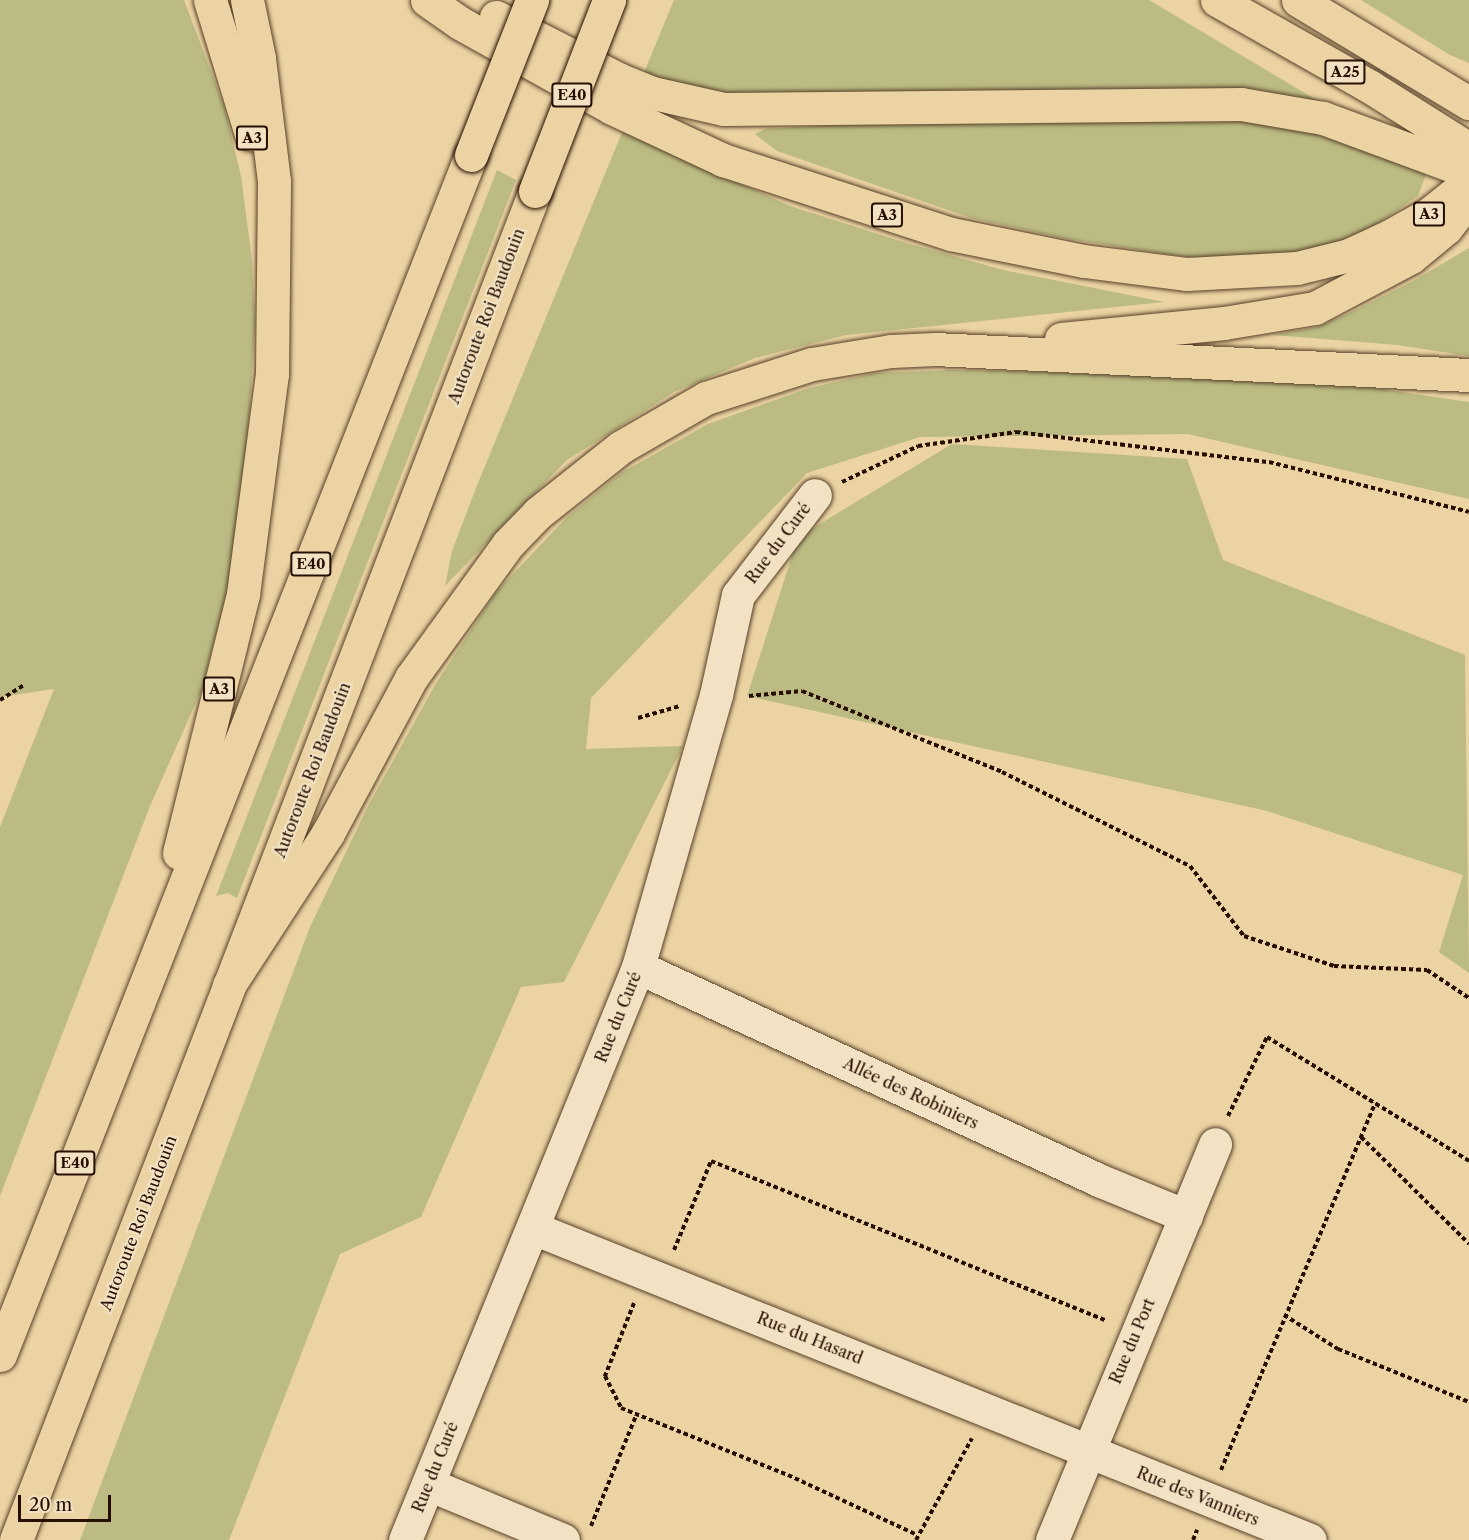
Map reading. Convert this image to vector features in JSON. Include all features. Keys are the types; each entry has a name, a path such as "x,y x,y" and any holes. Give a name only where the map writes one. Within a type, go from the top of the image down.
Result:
{"highway":[{"name":"A3","path":"210,0 253,143 273,281"},
{"name":"A3","path":"150,972 232,646 248,561 272,374 274,181 260,70 247,0"},
{"name":"A3","path":"427,0 460,23 612,108 723,160 951,234 1084,261 1187,274 1226,274 1297,268 1349,255 1398,248 1446,228 1469,196"},
{"path":"466,0 618,79 664,96 724,109 1241,104 1283,108 1360,129 1469,172"},
{"name":"E40","path":"0,1355 532,0"},
{"name":"Autoroute Roi Baudouin","path":"16,1540 609,0"},
{"name":"A25","path":"1217,0 1369,86 1469,149"},
{"name":"A25","path":"1298,0 1469,103"},
{"name":"A3","path":"979,349 1287,315 1338,298 1398,248 1429,214 1469,182"},
{"name":"A3","path":"229,985 328,833 405,688 443,629 508,544 568,486 664,420 757,379 812,364 891,351 979,349 1469,375"}],"street":[{"name":"Rue du Curé","path":"405,1540 638,967 716,695 738,595 814,495"},
{"name":"Allée des Robiniers","path":"638,967 1101,1181 1186,1216"},
{"name":"Rue du Port","path":"1052,1540 1086,1452 1215,1144"},
{"name":"Rue du Hasard","path":"533,1228 1086,1452"},
{"name":"Rue des Vanniers","path":"1086,1452 1310,1540"},
{"path":"428,1484 576,1535"}],"path":[{"path":"814,495 918,446 1016,432 1269,462 1469,512"},
{"path":"0,700 24,685"},
{"path":"638,718 716,695 802,691 1002,772 1190,866 1244,936 1334,966 1427,970 1469,999"},
{"path":"1215,1144 1267,1037 1469,1161"},
{"path":"1208,1500 1284,1315 1375,1104"},
{"path":"1361,1137 1469,1244"},
{"path":"987,1411 916,1538 788,1475 636,1416 621,1408 605,1376 711,1161 1135,1333"},
{"path":"1284,1315 1338,1349 1469,1402"},
{"path":"576,1535 636,1416"}],"green space":[{"path":"0,0 184,0 224,106 241,176 252,260 255,321 248,437 232,572 202,689 150,806 0,1196 0,827 54,689 0,697"},
{"path":"674,0 1149,0 1318,101 725,94 643,75"},
{"path":"1361,0 1469,0 1469,63 1450,55"},
{"path":"1211,118 1293,127 1367,145 1427,172 1418,196 1368,230 1340,241 1307,251 1193,258 1063,238 971,218 777,151 755,134 765,129 913,120"},
{"path":"623,130 790,206 900,241 1003,270 1164,302 846,335 755,358 674,392 567,460 445,586 452,551 476,488"},
{"path":"497,170 516,180 237,898 228,893 216,896"},
{"path":"1469,248 1469,356 1397,345 1273,335 1317,327 1356,310 1413,281"},
{"path":"950,370 1201,375 1340,383 1469,402 1469,499 1188,434 920,437 807,473 591,698 586,749 683,746 564,982 521,987 421,1217 340,1254 229,1540 80,1540 310,927 368,806 435,685 496,592 568,516 621,473 708,424 809,388 875,373"},
{"path":"952,444 1187,459 1223,560 1465,655 1469,973 1439,952 1463,875 1267,811 747,696 798,537"}]}
